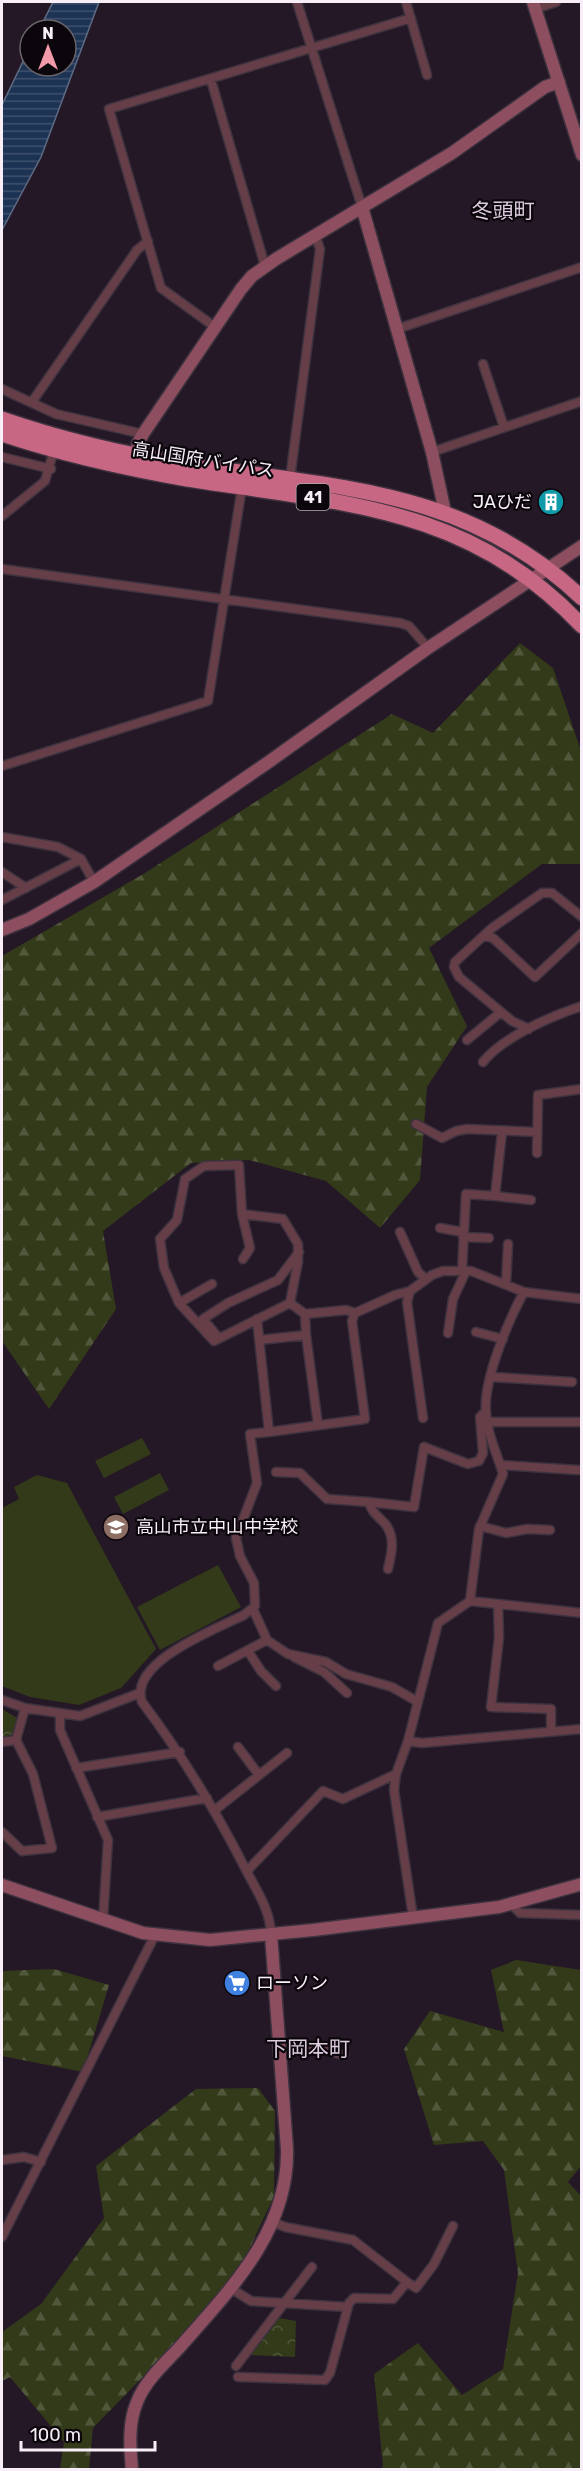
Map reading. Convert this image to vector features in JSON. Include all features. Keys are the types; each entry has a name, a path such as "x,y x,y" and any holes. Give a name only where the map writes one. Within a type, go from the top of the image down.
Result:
{"highway":[{"name":"41","path":"2,419 12,433"},
{"name":"高山国府バイパス","path":"12,433 54,450 135,469 359,504 404,515 464,539 530,578 582,626"},
{"name":"高山国府バイパス","path":"12,433 136,456 383,494 445,512 488,531 546,567 582,598"}],"street":[{"path":"297,2 362,207 432,452 445,512"},
{"path":"406,2 427,75"},
{"path":"556,2 534,5 582,155"},
{"path":"215,327 161,288 109,109 411,18"},
{"path":"211,80 265,266"},
{"path":"136,456 138,443 143,434 215,327 241,289 265,266 452,153 545,87 559,82"},
{"path":"290,479 320,249 315,235"},
{"path":"32,402 137,249 148,241"},
{"path":"397,329 582,267"},
{"path":"483,364 504,427"},
{"path":"2,389 56,414 143,434"},
{"path":"432,452 582,401"},
{"path":"2,516 45,481 51,469 54,450"},
{"path":"2,457 51,469"},
{"path":"2,766 208,701 242,487"},
{"path":"2,930 29,919 93,882 546,567 582,546"},
{"path":"2,569 400,623 409,626 429,648"},
{"path":"2,837 58,847 81,859 93,882"},
{"path":"2,900 81,859"},
{"path":"2,872 26,888"},
{"path":"529,1029 501,1012 459,977 454,967 455,962 484,936 542,893 552,893 582,917"},
{"path":"484,936 493,938 535,976 582,933"},
{"path":"483,1062 496,1050 529,1029 582,1006"},
{"path":"467,1040 501,1012"},
{"path":"537,1153 538,1095 582,1089"},
{"path":"416,1124 441,1138 456,1131 467,1130 537,1132"},
{"path":"495,1196 502,1132"},
{"path":"243,1259 250,1248 243,1214 239,1165 210,1165 188,1175 177,1220 160,1239 164,1268 179,1303 214,1341 290,1303"},
{"path":"448,1332 453,1299 464,1271 463,1235 466,1194 531,1200"},
{"path":"243,1214 283,1220 298,1244 290,1303"},
{"path":"440,1228 463,1235 489,1238"},
{"path":"400,1232 418,1272 426,1279"},
{"path":"506,1284 508,1244"},
{"path":"218,1337 203,1319 228,1303 278,1280 298,1252"},
{"path":"347,1693 324,1672 288,1654 267,1640 253,1609 257,1596 254,1583 240,1556 236,1538 257,1483 250,1434 365,1419 351,1321 355,1313 395,1295 410,1291 426,1279 443,1271 464,1271 524,1292 582,1299"},
{"path":"179,1303 212,1284"},
{"path":"410,1291 407,1302 423,1418"},
{"path":"470,1601 480,1526 503,1474 489,1433 486,1411 492,1377 503,1339 511,1316 524,1292"},
{"path":"290,1303 305,1314 346,1310 355,1313"},
{"path":"305,1314 318,1425"},
{"path":"257,1318 270,1432"},
{"path":"476,1332 503,1339"},
{"path":"259,1340 306,1335"},
{"path":"492,1377 572,1382"},
{"path":"276,1472 300,1473 327,1499 414,1507 424,1447 468,1464 478,1461 483,1453 480,1417 486,1411"},
{"path":"488,1422 580,1422"},
{"path":"501,1465 578,1470"},
{"path":"369,1502 373,1514 386,1525 392,1537 388,1569"},
{"path":"480,1526 506,1533 527,1529 550,1530"},
{"path":"413,1917 394,1790 396,1774 408,1741 438,1623 470,1601 582,1613"},
{"path":"498,1604 499,1638 491,1707 551,1709 550,1731"},
{"path":"132,2469 130,2445 132,2424 141,2393 243,2275 273,2222 284,2188 287,2162 270,1919 215,1810 180,1752 142,1702 140,1693 143,1681 158,1661 253,1609"},
{"path":"218,1666 267,1640"},
{"path":"248,1651 261,1671 276,1686"},
{"path":"288,1654 326,1662 346,1674 392,1687 418,1702"},
{"path":"2,1700 25,1708 80,1716 140,1693"},
{"path":"2,1832 22,1851 52,1848 33,1774 16,1740 25,1708"},
{"path":"60,1714 60,1730 108,1840 103,1920"},
{"path":"408,1741 422,1743 582,1729"},
{"path":"2,1742 16,1740"},
{"path":"238,1747 259,1775"},
{"path":"76,1768 180,1752"},
{"path":"215,1810 287,1753"},
{"path":"247,1871 323,1791 343,1799 396,1774"},
{"path":"97,1817 207,1798"},
{"path":"2,1885 103,1920 155,1935 210,1940 512,1905 582,1884"},
{"path":"512,1905 520,1913 582,1915"},
{"path":"2,2234 41,2162 155,1935"},
{"path":"312,2047 344,2055"},
{"path":"2,2160 24,2157 41,2162"},
{"path":"273,2222 285,2227 353,2240 416,2288 434,2264 453,2226"},
{"path":"236,2366 312,2267"},
{"path":"238,2377 325,2380 330,2373 347,2307 354,2298 393,2300 407,2282"},
{"path":"232,2289 251,2301 284,2305 347,2307"}],"green space":[{"path":"520,643 553,668 581,751 581,864 542,864 429,948 467,1026 427,1087 420,1180 380,1228 326,1181 249,1160 191,1163 103,1231 116,1309 49,1409 2,1341 2,956 145,873 392,714 433,733"},
{"path":"142,1438 151,1454 104,1478 95,1461"},
{"path":"160,1473 169,1490 123,1514 114,1497"},
{"path":"37,1475 67,1483 156,1649 121,1688 79,1705 30,1697 2,1686 2,1508 19,1499 14,1487"},
{"path":"218,1565 241,1607 160,1650 137,1607"},
{"path":"2,1709 17,1718 13,1734 2,1738"},
{"path":"516,1960 581,1970 581,2166 568,2182 582,2197 581,2469 381,2469 383,2466 374,2374 418,2343 462,2395 503,2369 518,2273 504,2170 483,2141 434,2145 404,2049 430,2011 504,2032 491,1970"},
{"path":"54,1969 109,1985 83,2072 2,2056 2,1971"},
{"path":"258,2088 275,2111 274,2196 240,2269 209,2309 93,2428 89,2469 60,2469 64,2442 10,2377 2,2381 2,2332 41,2304 104,2218 96,2166 196,2089"},
{"path":"279,2318 296,2321 295,2357 250,2355"}],"water":[{"path":"53,2 99,2 78,58 78,18 45,18"},
{"path":"18,72 18,78 71,78 41,157 2,230 2,105"}],"place":[{"name":"JAひだ","path":"551,502"},
{"name":"高山市立中山中学校","path":"116,1527"},
{"name":"ローソン","path":"237,1983"}],"district":[{"name":"冬頭町","path":"503,210"},
{"name":"下岡本町","path":"308,2048"}]}
